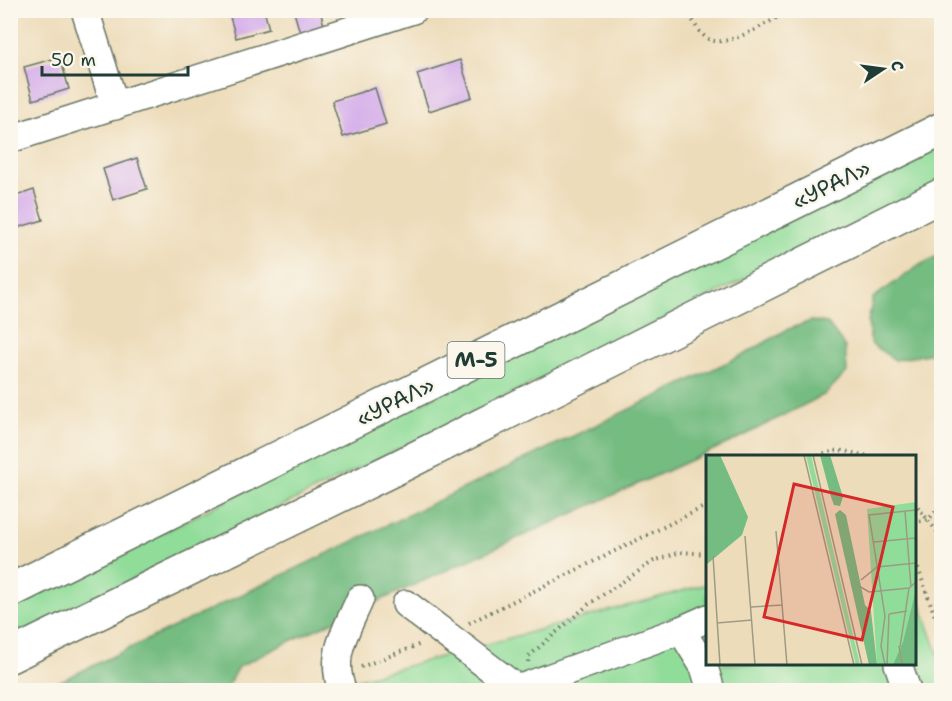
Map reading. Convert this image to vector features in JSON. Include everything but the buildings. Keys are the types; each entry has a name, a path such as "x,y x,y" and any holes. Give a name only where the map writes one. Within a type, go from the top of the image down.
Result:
{"main road":[{"name":"«УРАЛ»","path":"10,591 942,129"},
{"name":"М-5","path":"10,656 398,467 942,195"}],"street":[{"path":"84,10 115,106"},
{"path":"10,139 413,10"},
{"path":"340,684 337,651 360,599"},
{"path":"406,604 517,690 706,619"},
{"path":"681,630 704,667 711,690"},
{"path":"899,665 908,690"}],"path":[{"path":"687,10 697,29 710,40 729,41 791,10"},
{"path":"821,455 838,450 863,455"},
{"path":"916,503 941,536"},
{"path":"916,522 928,520 942,504"},
{"path":"340,684 706,506"},
{"path":"517,690 529,656 589,604 654,561 680,552 706,554"},
{"path":"916,560 942,636"}],"green space":[{"path":"941,144 941,183 11,639 11,608"},
{"path":"941,254 941,346 938,352 895,360 871,344 868,322 873,298 920,265"},
{"path":"811,321 827,323 845,347 847,372 824,395 733,441 290,641 238,667 225,690 42,690 749,352 786,330"},
{"path":"706,584 706,665 916,665 916,591 942,665 941,690 319,690"}]}
